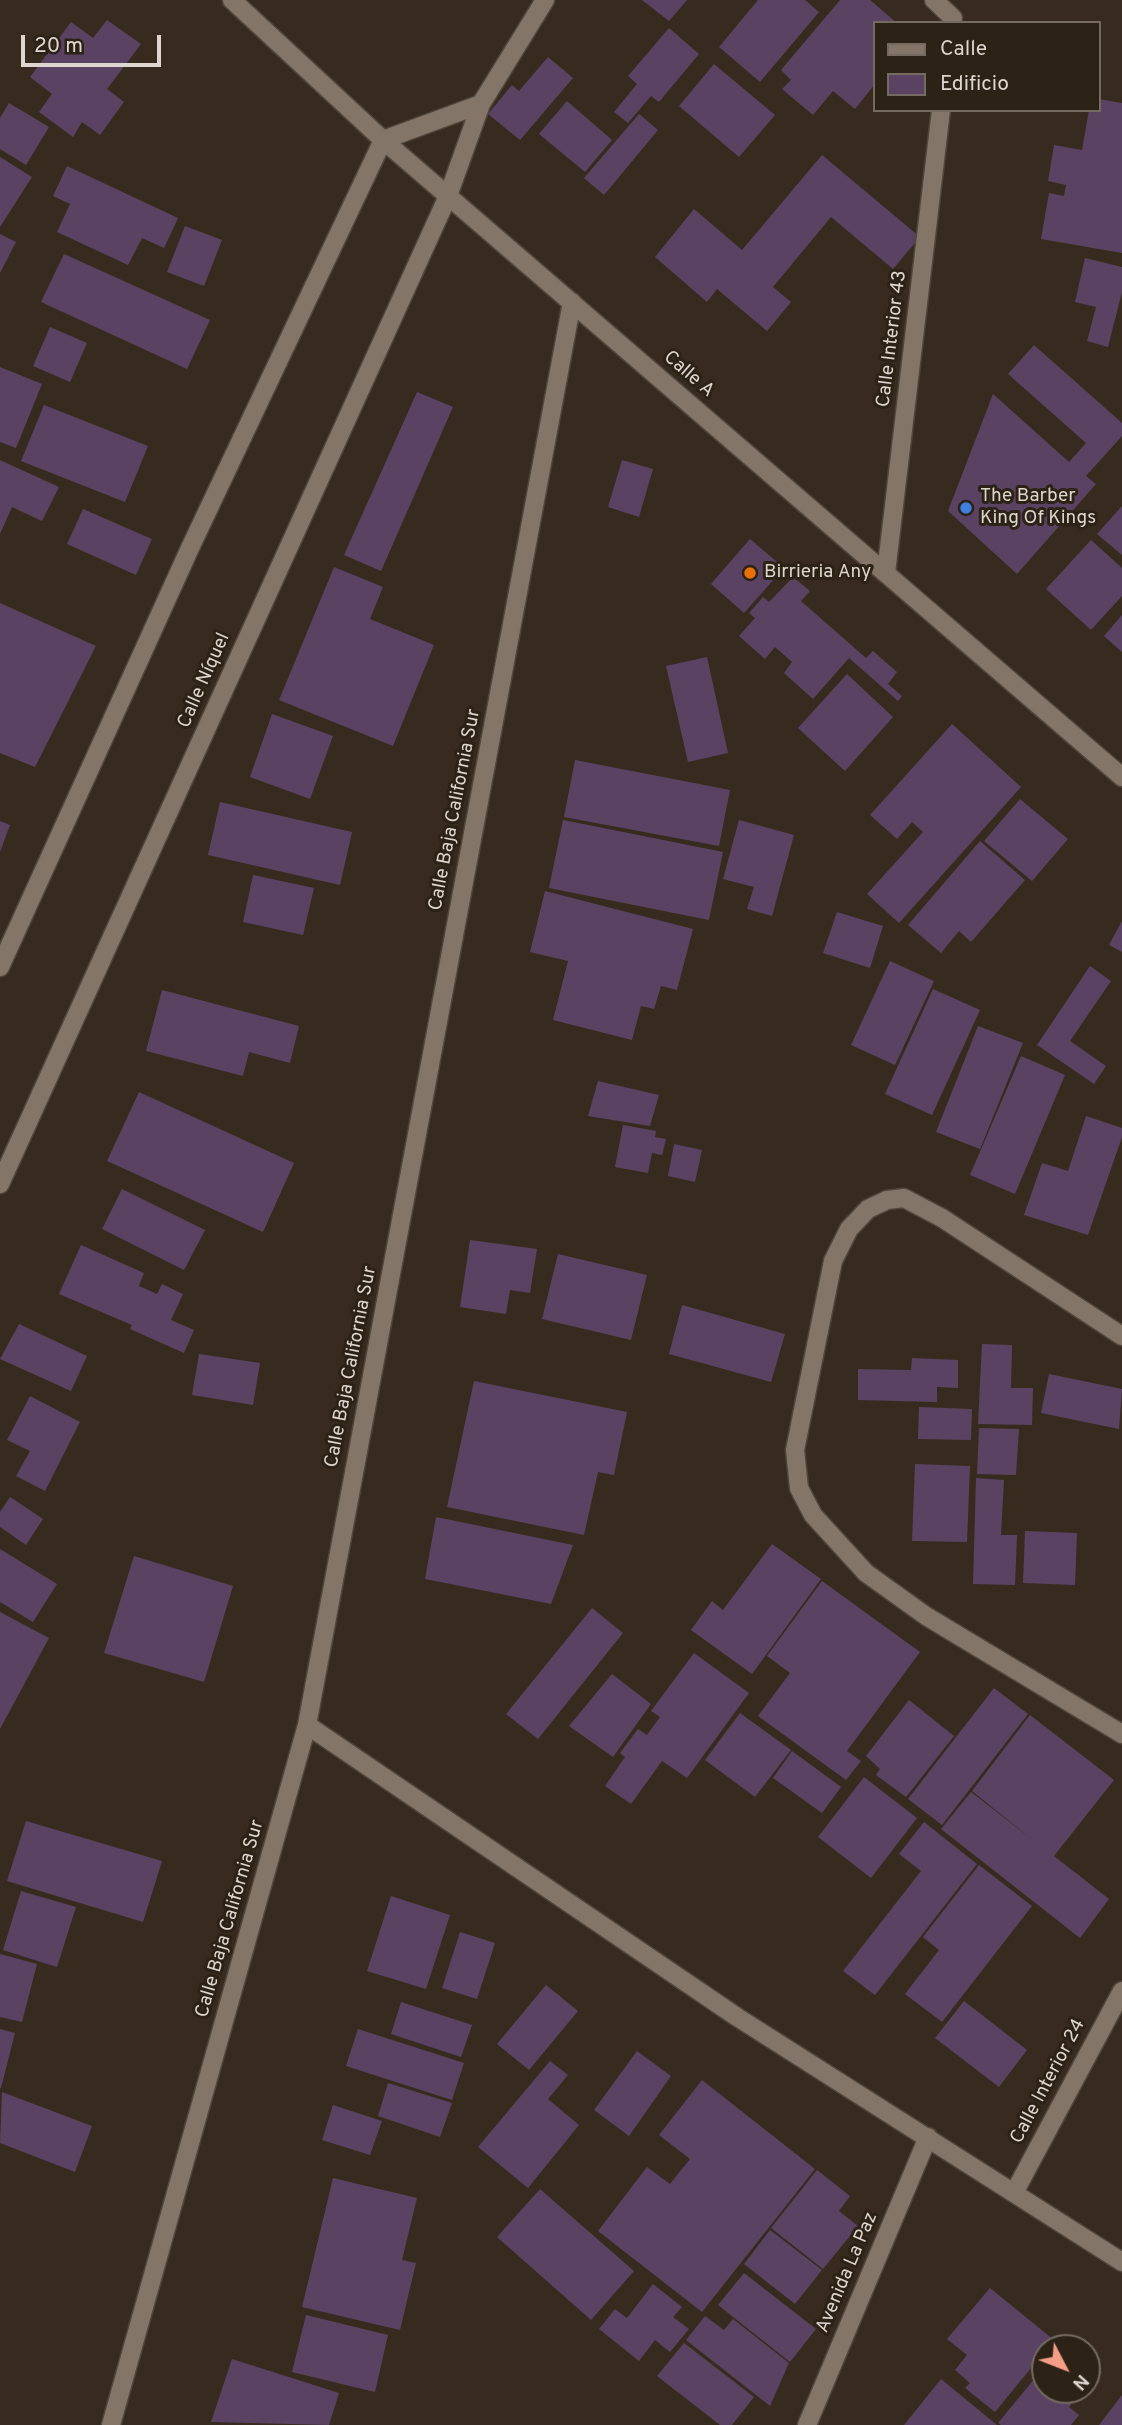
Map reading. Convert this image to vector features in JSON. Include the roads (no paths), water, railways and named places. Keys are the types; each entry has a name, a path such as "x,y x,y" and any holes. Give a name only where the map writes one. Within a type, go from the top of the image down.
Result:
{"street":[{"name":"Calle A","path":"232,0 383,140 1122,777"},
{"name":"Calle Níquel","path":"0,1184 448,196 481,104 545,0"},
{"path":"934,0 953,13"},
{"path":"0,967 190,548 383,140 481,104"},
{"name":"Calle Interior 43","path":"886,573 942,112"},
{"name":"Calle Baja California Sur","path":"111,2425 307,1725 572,302"},
{"path":"1122,1336 942,1218 904,1198 887,1200 869,1209 849,1229 833,1261 795,1450 799,1488 813,1515 866,1573 926,1616 1122,1734"},
{"path":"307,1725 737,2017 1122,2262"},
{"name":"Calle Interior 24","path":"1014,2193 1122,1991"},
{"name":"Avenida La Paz","path":"807,2425 928,2137"}],"place":[{"name":"The Barber King Of Kings","path":"966,508"},
{"name":"Birrieria Any","path":"750,573"}]}
